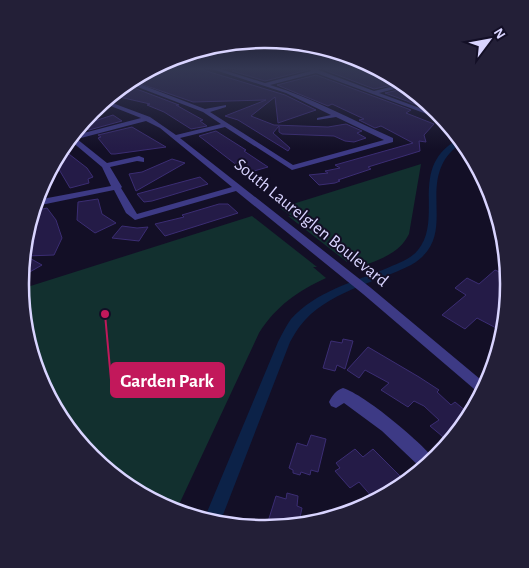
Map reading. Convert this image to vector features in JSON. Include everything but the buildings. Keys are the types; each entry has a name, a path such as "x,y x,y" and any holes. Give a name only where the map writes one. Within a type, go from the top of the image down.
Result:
{"street":[{"path":"164,96 205,111 292,168 390,140 293,96"},
{"path":"384,96 425,111"},
{"name":"South Laurelglen Boulevard","path":"112,105 148,118 174,136 367,291 478,384"},
{"path":"205,111 224,106"},
{"path":"319,119 338,115"},
{"path":"80,137 148,118"},
{"path":"174,136 227,125"},
{"path":"76,141 105,166 118,187 124,204 135,217 237,188"},
{"path":"105,166 139,158 141,160"},
{"path":"44,201 118,187"},
{"path":"336,402 343,394 357,403 384,423 423,458"}],"green space":[{"path":"421,164 409,234 405,241 394,251 382,258 360,267 347,257 347,262 280,208"},
{"path":"252,216 317,267 313,267 326,278 288,300 259,333 179,504 147,488 121,471 98,451 68,415 53,388 41,360 33,330 29,286"}],"waterway":[{"path":"215,514 284,342 296,322 326,298 403,265 421,253 430,236 434,179 437,165 445,153 455,144"}],"place":[{"name":"Garden Park","path":"105,314"}]}
